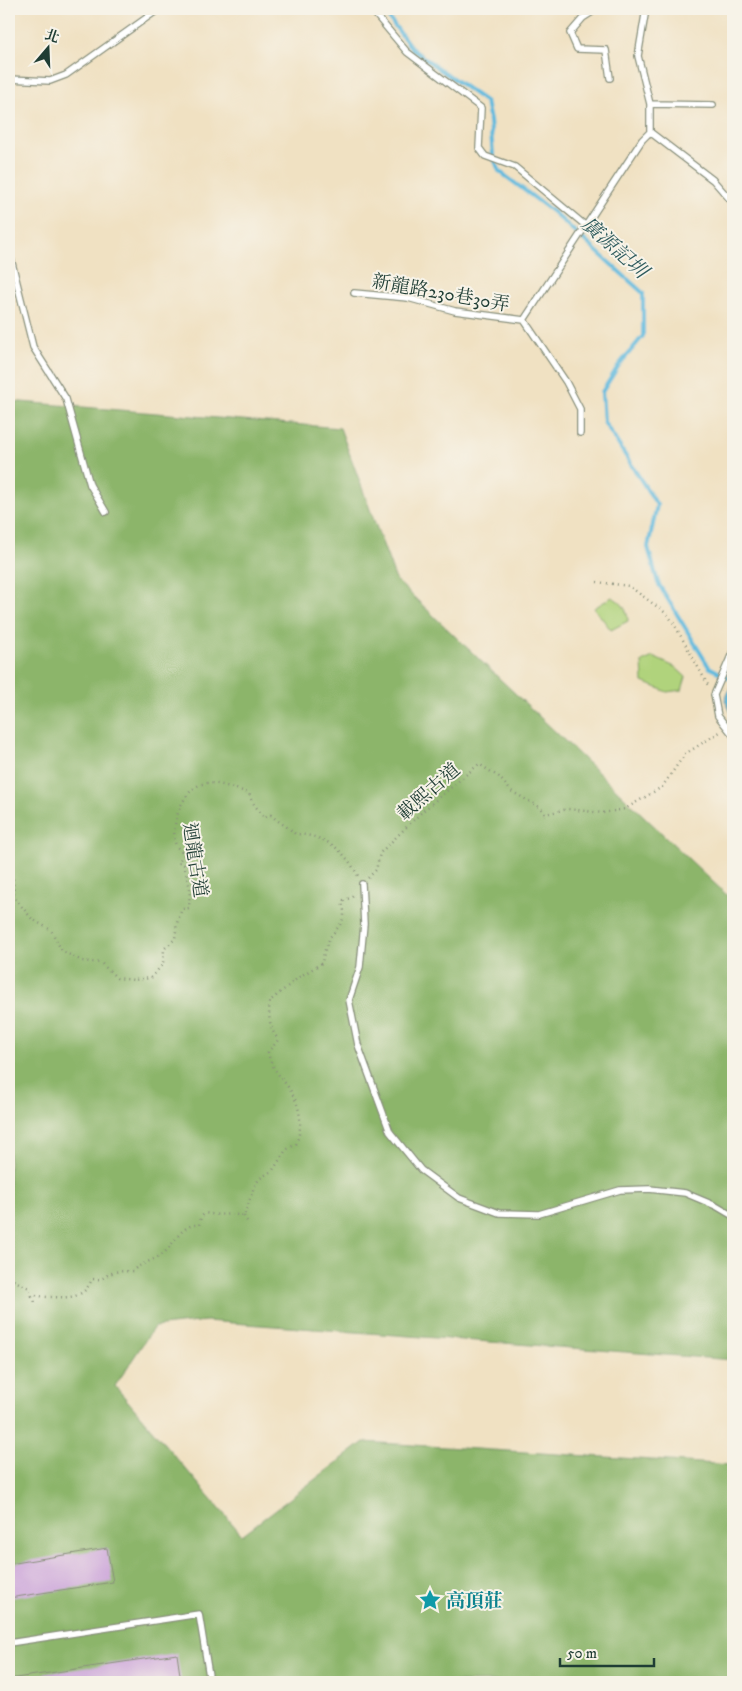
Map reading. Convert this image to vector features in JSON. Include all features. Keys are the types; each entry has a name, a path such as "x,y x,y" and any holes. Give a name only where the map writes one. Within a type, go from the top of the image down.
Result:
{"lane":[{"path":"9,79 50,81 66,75 159,9"},
{"path":"371,9 406,52 480,108 479,148 485,156 515,167 585,228"},
{"path":"597,9 583,18 570,33 576,49 606,50 610,78"},
{"path":"646,9 638,56 650,104 650,132 712,180 733,203"},
{"path":"650,104 713,105"},
{"name":"新龍路230巷30弄","path":"524,320 642,140 650,132"},
{"path":"9,251 34,347 66,399 90,485 106,512"},
{"name":"新龍路230巷30弄","path":"354,293 408,298 455,311 524,320 566,382 580,409 580,433"},
{"path":"733,651 714,695 718,716 733,735"},
{"path":"362,884 364,924 360,967 350,1000 358,1045 390,1132 421,1170 459,1198 499,1213 540,1214 620,1190 649,1189 685,1193 716,1206 733,1216"},
{"path":"9,1643 199,1614 210,1682"}],"path":[{"path":"597,582 629,586 667,614 674,622 714,695"},
{"name":"載熙古道","path":"362,884 376,870 380,853 424,810 479,764 499,777 511,791 540,808 544,814 568,809 603,813 625,809 662,787 685,754 727,728"},
{"name":"迴龍古道","path":"9,877 13,878 14,897 32,919 52,930 62,952 82,961 100,964 117,978 134,980 151,978 163,964 164,949 175,939 177,923 182,909 189,908 190,888 184,865 178,862 184,855 175,844 175,820 192,788 206,783 249,793 251,802 257,806 264,818 271,815 278,822 289,827 295,834 314,836 339,850 351,863 362,884"},
{"path":"248,1223 244,1216 254,1187 259,1179 273,1170 286,1150 296,1144 300,1128 301,1115 292,1093 268,1056 268,1052 278,1040 270,1022 270,1001 299,977 322,963 323,955 331,936 335,933 344,915 342,905 344,900 350,898 362,884"},
{"path":"34,1296 63,1298 78,1295 88,1287 92,1279 100,1280 111,1273 133,1271 165,1252 187,1226 199,1224 201,1217 206,1213 244,1216"},
{"path":"9,1278 29,1288 32,1296 34,1296 34,1304"}],"green space":[{"path":"9,401 340,428 396,580 733,901 733,1360 206,1321 154,1327 115,1386 242,1535 364,1442 733,1465 733,1682 9,1682"},
{"path":"612,597 624,607 628,621 611,630 594,608"},
{"path":"653,657 675,667 686,677 682,690 667,692 643,682 642,662"}],"water":[{"path":"733,680 733,717 725,700"}],"building":[{"path":"107,1548 113,1582 9,1598 9,1564"},
{"path":"177,1654 181,1682 9,1682 9,1679"}],"waterway":[{"name":"廣源記圳","path":"382,9 413,50 486,102 493,155 499,171 553,212 643,293 643,336 619,365 602,392 604,422 657,505 648,547 658,583 709,667 733,680"}],"place":[{"name":"高頂莊","path":"430,1600"}]}
